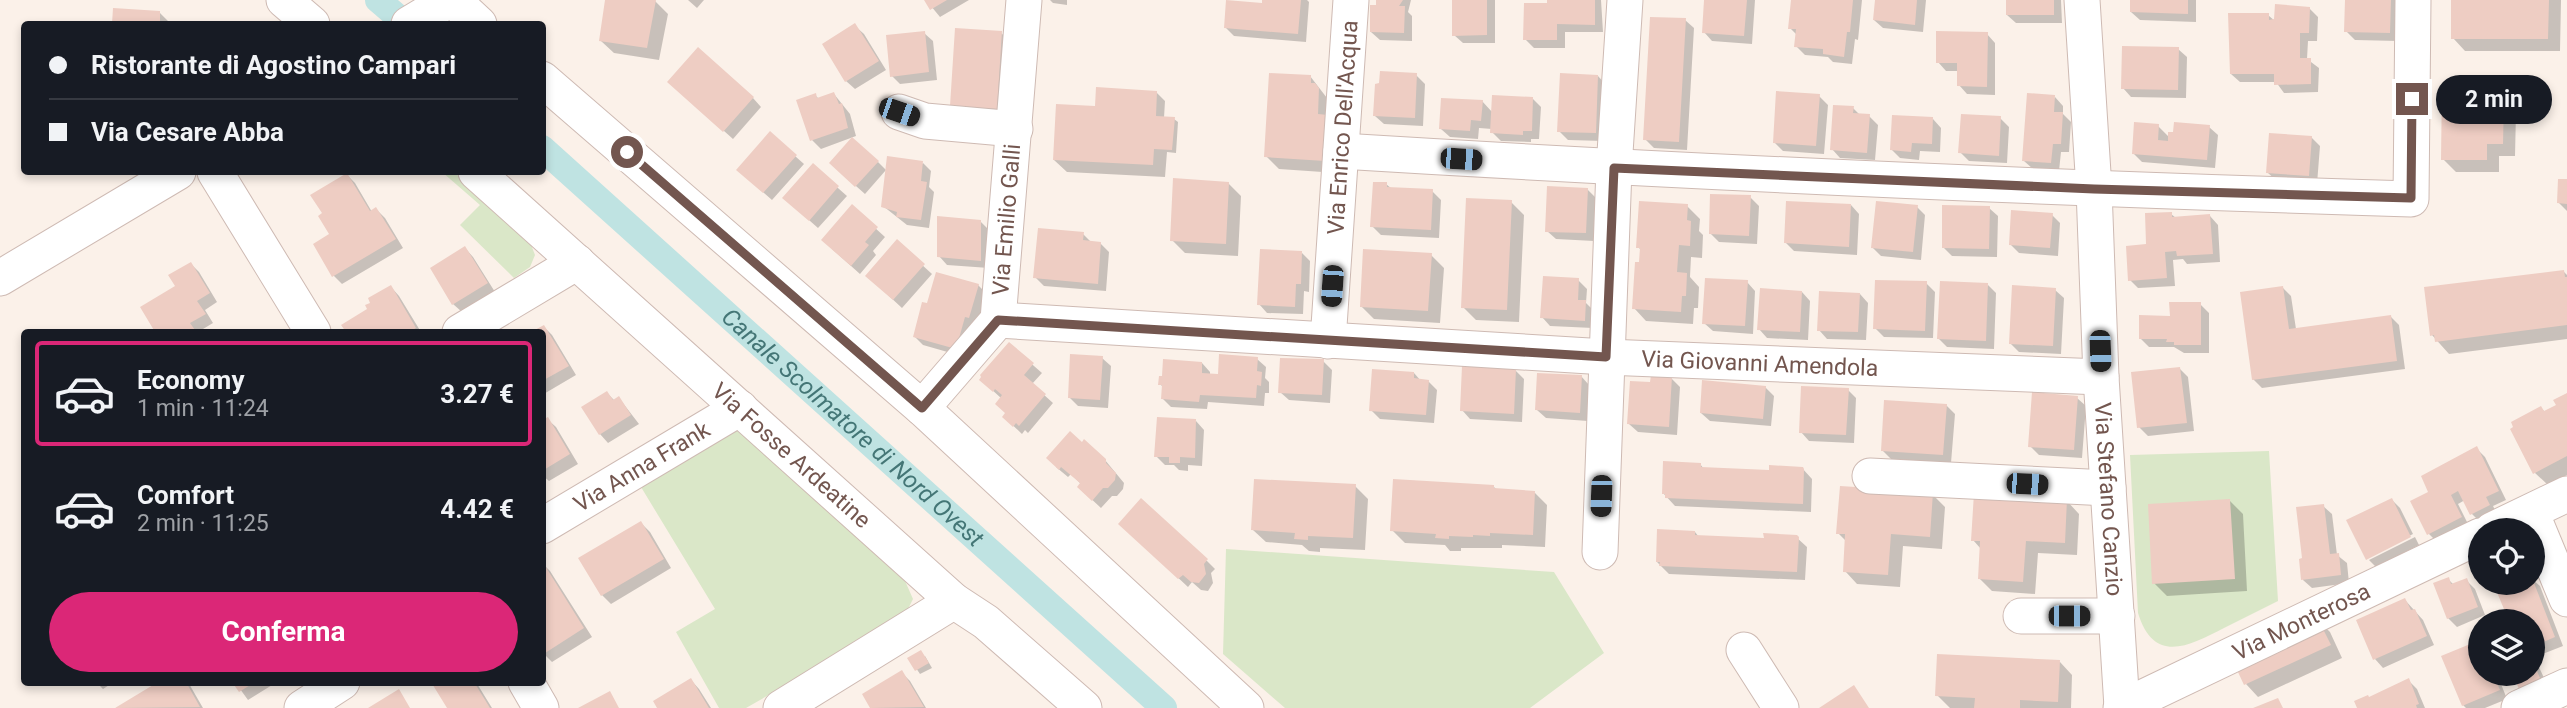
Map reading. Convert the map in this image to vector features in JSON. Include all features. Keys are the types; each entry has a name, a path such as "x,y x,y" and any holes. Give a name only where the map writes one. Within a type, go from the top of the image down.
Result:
{"street":[{"path":"284,0 308,21"},
{"name":"Via Emilio Galli","path":"922,408 998,320 1024,0"},
{"name":"Via Enrico Dell'Acqua","path":"1328,341 1351,0"},
{"path":"1600,552 1614,168 1625,0"},
{"name":"Via Stefano Canzio","path":"2082,0 2121,708"},
{"path":"1341,151 1614,168 2094,189 2411,198 2413,0"},
{"path":"415,21 449,1 476,21"},
{"path":"546,82 922,408 1246,708"},
{"name":"Via Emilio Galli","path":"899,112 925,121 1015,129"},
{"path":"0,278 173,175"},
{"path":"217,175 311,329"},
{"name":"Via Fosse Ardeatine","path":"479,175 954,601 986,622 1084,708"},
{"path":"465,329 577,262"},
{"name":"Via Giovanni Amendola","path":"998,320 1606,357 2101,377"},
{"name":"Via Anna Frank","path":"546,524 740,408"},
{"path":"1870,476 2108,488"},
{"path":"2517,518 2567,494"},
{"path":"2530,512 2567,598"},
{"name":"Via Monterosa","path":"2121,708 2468,542"},
{"path":"780,708 954,601"},
{"path":"2021,616 2117,615"},
{"path":"1744,650 1781,708"},
{"path":"302,708 336,686"},
{"path":"528,686 541,708"},
{"path":"2519,708 2567,686"}],"green space":[{"path":"445,175 457,175 530,242 535,255 530,267 514,278 460,225 480,205"},
{"path":"732,430 749,432 902,574 913,599 904,617 746,708 719,708 676,632 715,609 641,487"},
{"path":"2269,451 2278,601 2186,645 2174,647 2153,640 2138,613 2130,455"},
{"path":"1226,549 1554,572 1604,653 1530,708 1285,708 1223,654"}],"building":[{"path":"605,0 656,0 647,48 599,41"},
{"path":"924,0 947,0 930,10"},
{"path":"1226,0 1262,3 1262,0 1301,0 1298,34 1224,28"},
{"path":"1376,0 1403,0 1399,6 1405,6 1404,33 1370,32 1370,5 1376,5"},
{"path":"1452,0 1487,0 1487,35 1452,36"},
{"path":"1547,0 1595,0 1595,25 1557,24 1557,40 1523,40 1524,3 1547,3"},
{"path":"1704,0 1747,0 1744,36 1702,33"},
{"path":"1791,0 1853,0 1844,57 1823,54 1823,49 1794,47 1796,29 1788,29"},
{"path":"1875,0 1917,0 1915,25 1873,20"},
{"path":"2006,0 2054,0 2054,15 2006,15"},
{"path":"2130,0 2188,0 2188,14 2130,12"},
{"path":"2345,0 2391,0 2390,33 2344,32"},
{"path":"2451,0 2549,0 2548,39 2451,39"},
{"path":"2275,4 2310,7 2309,33 2300,33 2300,58 2311,58 2311,84 2274,85 2274,74 2230,74 2228,13 2269,13 2269,20 2274,19"},
{"path":"113,8 160,11 160,21 112,21"},
{"path":"1650,17 1686,18 1679,142 1643,140"},
{"path":"855,23 879,61 845,82 822,44"},
{"path":"955,28 1002,31 997,109 950,106"},
{"path":"925,31 929,72 890,77 886,35"},
{"path":"1936,31 1988,32 1987,87 1957,86 1957,63 1936,63"},
{"path":"2122,46 2179,47 2178,90 2121,89"},
{"path":"698,47 754,97 723,132 667,82"},
{"path":"1380,71 1417,73 1415,118 1373,116 1375,84 1379,83"},
{"path":"1269,73 1311,75 1311,83 1315,83 1319,88 1318,114 1328,115 1325,161 1264,157"},
{"path":"1560,73 1598,75 1596,133 1557,132"},
{"path":"2442,83 2488,84 2488,98 2504,98 2503,144 2487,144 2487,160 2441,160"},
{"path":"1096,87 1157,91 1156,116 1175,117 1172,150 1154,149 1153,165 1053,160 1056,104 1095,106"},
{"path":"1776,91 1820,94 1816,146 1773,143"},
{"path":"834,92 839,104 842,103 848,128 810,141 796,100 816,93 817,98"},
{"path":"2027,93 2055,95 2054,112 2063,112 2061,144 2053,144 2051,163 2022,161"},
{"path":"1492,95 1533,97 1532,131 1523,131 1523,135 1490,133"},
{"path":"1441,98 1483,100 1481,121 1471,120 1470,131 1439,129"},
{"path":"1833,105 1854,106 1853,113 1870,114 1867,153 1830,150"},
{"path":"1961,114 2001,116 1999,156 1958,153"},
{"path":"1892,115 1933,117 1932,144 1912,143 1911,152 1890,150"},
{"path":"2134,122 2159,124 2158,140 2168,141 2168,132 2173,132 2174,122 2210,125 2207,160 2132,154"},
{"path":"770,131 797,155 763,193 736,170"},
{"path":"2269,133 2312,136 2309,176 2266,173"},
{"path":"852,137 879,161 855,187 829,163"},
{"path":"887,156 923,161 921,181 927,182 921,220 896,217 897,212 881,207"},
{"path":"813,163 839,186 809,221 782,198"},
{"path":"344,175 348,175 370,211 376,207 396,239 332,277 313,244 329,234 318,216 322,213 310,195"},
{"path":"1173,178 1229,182 1226,244 1170,241"},
{"path":"2558,179 2567,179 2567,204 2557,203"},
{"path":"1373,182 1387,182 1387,187 1433,189 1431,230 1370,227"},
{"path":"1547,186 1588,188 1586,233 1545,232"},
{"path":"1710,194 1751,195 1749,236 1709,234"},
{"path":"1466,198 1512,200 1507,310 1461,308"},
{"path":"1639,201 1688,204 1687,220 1691,221 1690,246 1679,245 1677,272 1687,273 1686,296 1682,296 1681,312 1632,309 1635,262 1639,262 1640,248 1636,248"},
{"path":"1786,201 1851,204 1849,247 1784,243"},
{"path":"1876,201 1918,205 1913,252 1871,248"},
{"path":"852,204 878,227 865,242 869,245 851,266 821,240"},
{"path":"1942,205 1990,206 1989,249 1942,248"},
{"path":"2011,210 2053,213 2050,248 2009,245"},
{"path":"2172,212 2172,217 2210,214 2213,254 2177,256 2176,251 2165,252 2167,278 2128,281 2126,246 2146,244 2145,213"},
{"path":"937,216 981,220 981,261 937,257"},
{"path":"1038,228 1084,232 1083,240 1101,242 1098,284 1033,278"},
{"path":"897,239 925,264 893,300 865,276"},
{"path":"465,246 488,283 452,305 430,268"},
{"path":"1260,249 1302,251 1301,284 1296,284 1295,307 1257,305"},
{"path":"1363,249 1432,253 1428,311 1360,307"},
{"path":"191,262 210,293 197,301 206,314 190,323 194,329 153,329 140,307 175,286 168,275"},
{"path":"2564,270 2567,277 2567,325 2435,342 2434,335 2430,336 2424,287"},
{"path":"936,272 979,284 969,318 965,317 956,349 913,337 922,302 927,303"},
{"path":"1543,276 1579,278 1578,300 1586,300 1585,321 1540,318"},
{"path":"1705,278 1748,280 1745,326 1702,324"},
{"path":"1875,280 1927,281 1925,331 1873,329"},
{"path":"1940,281 1988,283 1986,341 1937,339"},
{"path":"391,285 416,328 344,329 341,325 367,309 365,305 370,303 368,298"},
{"path":"2012,285 2056,288 2053,346 2009,344"},
{"path":"2283,286 2289,329 2391,315 2397,361 2252,380 2240,292"},
{"path":"1760,288 1802,291 1800,332 1757,330"},
{"path":"1819,291 1860,293 1858,332 1817,331"},
{"path":"2169,302 2201,302 2201,345 2174,345 2174,342 2166,342 2167,339 2139,339 2139,315 2170,316"},
{"path":"544,325 569,366 546,379 546,329 537,329"},
{"path":"1009,342 1034,363 1024,375 1046,394 1019,426 1016,423 1013,427 1002,417 1005,413 995,404 1002,395 995,389 993,392 979,380 980,375"},
{"path":"1070,354 1103,356 1100,400 1068,398"},
{"path":"1219,354 1258,357 1257,371 1262,372 1261,386 1257,385 1256,398 1200,395 1199,402 1161,399 1162,385 1158,385 1159,376 1162,376 1163,359 1202,362 1202,373 1218,374"},
{"path":"1280,358 1324,359 1322,395 1278,393"},
{"path":"1462,366 1516,369 1514,414 1460,411"},
{"path":"2180,367 2187,423 2137,428 2131,372"},
{"path":"1372,369 1414,372 1414,378 1429,380 1426,415 1369,411"},
{"path":"1537,373 1582,375 1580,413 1535,410"},
{"path":"1651,375 1672,376 1669,427 1627,424 1630,381 1650,382"},
{"path":"1702,380 1766,386 1763,419 1700,413"},
{"path":"1801,386 1849,388 1846,435 1799,433"},
{"path":"607,391 613,400 619,396 631,415 599,435 581,407"},
{"path":"2032,392 2078,396 2074,450 2028,447"},
{"path":"2567,393 2567,456 2533,474 2510,429 2513,427 2511,422 2541,406 2544,411 2556,405 2553,400"},
{"path":"1884,400 1947,404 1943,455 1881,451"},
{"path":"548,417 570,454 546,469"},
{"path":"1157,417 1196,419 1195,458 1180,457 1180,463 1169,463 1169,457 1154,457"},
{"path":"1070,431 1082,442 1084,439 1106,459 1106,463 1116,473 1115,480 1108,488 1103,488 1092,501 1077,487 1080,483 1046,458"},
{"path":"2477,446 2499,491 2486,497 2490,505 2470,515 2458,491 2451,495 2462,517 2427,535 2410,501 2428,492 2421,476"},
{"path":"1663,461 1701,463 1701,467 1769,470 1769,465 1803,467 1803,504 1665,498 1665,494 1662,494"},
{"path":"1254,479 1356,484 1353,538 1308,536 1308,540 1294,539 1295,533 1251,530"},
{"path":"1393,479 1494,485 1494,488 1535,491 1533,535 1490,533 1490,536 1449,536 1449,539 1435,538 1436,534 1390,531"},
{"path":"1840,486 1933,492 1930,537 1891,534 1888,575 1843,572 1845,534 1836,534"},
{"path":"1974,493 2067,499 2065,543 2026,541 2023,582 1978,579 1980,541 1971,541"},
{"path":"1141,498 1208,559 1204,564 1206,574 1199,583 1191,582 1183,575 1178,579 1118,524"},
{"path":"2392,498 2411,537 2366,560 2346,520"},
{"path":"2230,499 2235,579 2152,584 2148,504"},
{"path":"2324,504 2330,554 2339,553 2341,575 2301,580 2299,559 2302,558 2296,507"},
{"path":"641,521 664,559 601,596 578,558"},
{"path":"1657,529 1695,531 1695,535 1764,538 1763,533 1797,535 1797,572 1659,566 1660,562 1656,562"},
{"path":"546,567 584,628 546,652"},
{"path":"2449,577 2451,584 2467,578 2468,595 2473,595 2478,607 2447,619 2433,583"},
{"path":"2498,595 2539,595 2544,609 2504,609"},
{"path":"2405,598 2411,610 2415,609 2427,636 2373,660 2356,620"},
{"path":"2545,611 2555,637 2545,641"},
{"path":"2317,617 2331,645 2244,685 2231,657"},
{"path":"2468,645 2468,686 2498,686 2500,690 2462,706 2441,656"},
{"path":"921,650 929,663 915,671 907,658"},
{"path":"1937,654 2060,660 2058,702 2020,700 2020,708 1974,708 1975,698 1935,696"},
{"path":"902,670 924,707 870,708 862,694"},
{"path":"691,678 709,708 657,708 653,701"},
{"path":"2409,678 2419,704 2416,705 2417,708 2357,708 2354,701"},
{"path":"1854,685 1869,708 1819,708"},
{"path":"151,686 188,686 200,707 115,708"},
{"path":"235,686 249,686 239,692"},
{"path":"433,686 476,686 490,708 447,708"},
{"path":"2518,686 2535,686 2520,692"},
{"path":"399,689 410,708 368,708"},
{"path":"610,691 619,708 578,708"},
{"path":"2278,698 2283,708 2253,708"}],"waterway":[{"name":"Canale Scolmatore di Nord Ovest","path":"378,0 402,21"},
{"name":"Canale Scolmatore di Nord Ovest","path":"546,152 1164,708"}],"route":[{"path":"627,152 922,408 998,320 1606,357 1614,168 2094,189 2411,198 2412,99"}]}
